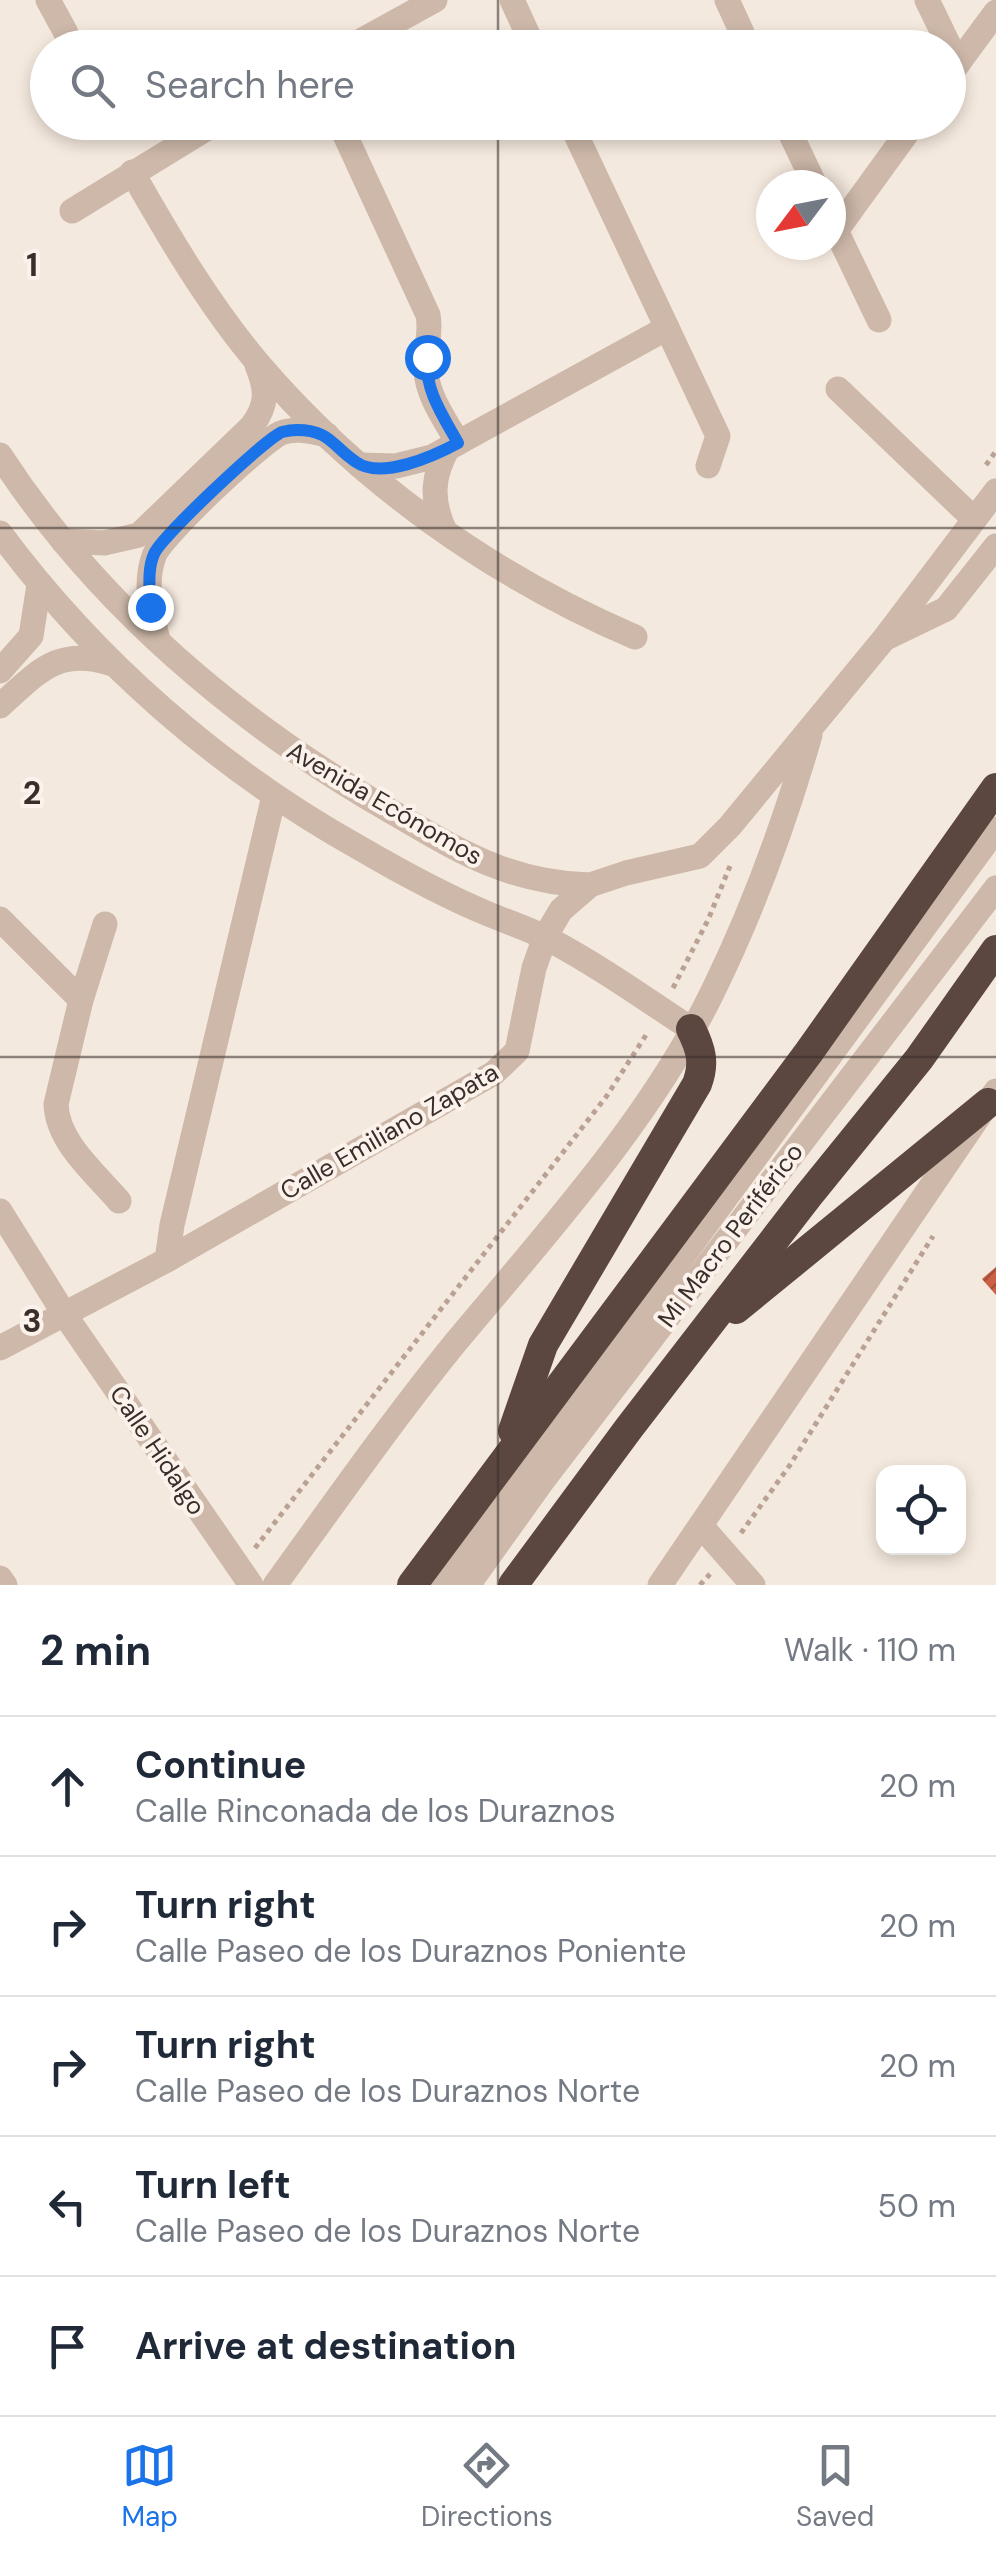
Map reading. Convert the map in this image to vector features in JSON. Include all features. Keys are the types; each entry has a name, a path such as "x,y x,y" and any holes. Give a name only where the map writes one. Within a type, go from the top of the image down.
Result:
{"highway":[{"path":"412,1585 809,1052 996,788"},
{"path":"513,1585 695,1343 919,1059 996,950"},
{"path":"504,1458 543,1345 697,1084 703,1068 700,1048 691,1030"},
{"path":"695,1343 993,1100"}],"street":[{"path":"48,0 64,30"},
{"path":"381,30 435,0"},
{"path":"512,0 526,30"},
{"path":"727,0 741,30"},
{"path":"927,0 938,30"},
{"path":"966,52 996,12"},
{"path":"72,211 186,140"},
{"path":"347,140 428,314 428,383 453,446"},
{"path":"578,140 718,436 708,466"},
{"path":"793,140 807,170"},
{"path":"846,210 902,140"},
{"path":"132,172 194,275 256,360 359,465 444,529 548,595 635,636"},
{"path":"846,250 879,320"},
{"path":"359,465 414,463 453,446 667,328"},
{"path":"63,540 104,543 139,534 208,472 264,410 266,391 256,360"},
{"path":"838,389 974,519"},
{"path":"158,640 150,607 154,552 219,484 268,441 294,430 327,435"},
{"path":"444,529 434,496 440,463 453,446"},
{"name":"Avenida Ecónomos","path":"0,456 63,540 158,640 275,738 390,811 498,868 531,880 590,885"},
{"name":"Calle Emiliano Zapata","path":"0,1348 166,1260 494,1073 518,1051 527,993 545,937 561,910 590,885 626,872 700,856 730,826 884,639 996,490"},
{"name":"Avenida Ecónomos","path":"0,533 39,585 113,664 220,756 274,796 357,847 473,907 545,937 622,981 691,1030"},
{"path":"884,639 946,609 996,546"},
{"path":"0,671 32,636 39,585"},
{"path":"0,706 39,670 66,657 94,658 113,664"},
{"path":"275,1585 405,1405 578,1193 650,1096 713,991 784,825 813,725"},
{"path":"250,778 275,738"},
{"path":"166,1260 274,796"},
{"path":"442,1585 996,829"},
{"path":"473,907 498,868"},
{"name":"Mi Macro Periférico","path":"468,1585 540,1484 996,888"},
{"path":"0,919 82,1000"},
{"path":"105,924 56,1104 56,1122 119,1201"},
{"path":"660,1585 993,1100"},
{"name":"Calle Hidalgo","path":"0,1211 65,1314 245,1576"},
{"path":"702,1527 754,1585"},
{"path":"0,1578 5,1585"}],"path":[{"path":"245,1576 606,1097 662,1009 708,920 730,864"},
{"path":"700,1585 790,1465 938,1228"}],"building":[{"path":"996,1267 996,1295 982,1279"}],"route":[{"path":"150,607 154,552 219,484 283,432 327,435 359,465 378,467 414,463 458,443 432,395 427,357"}]}
